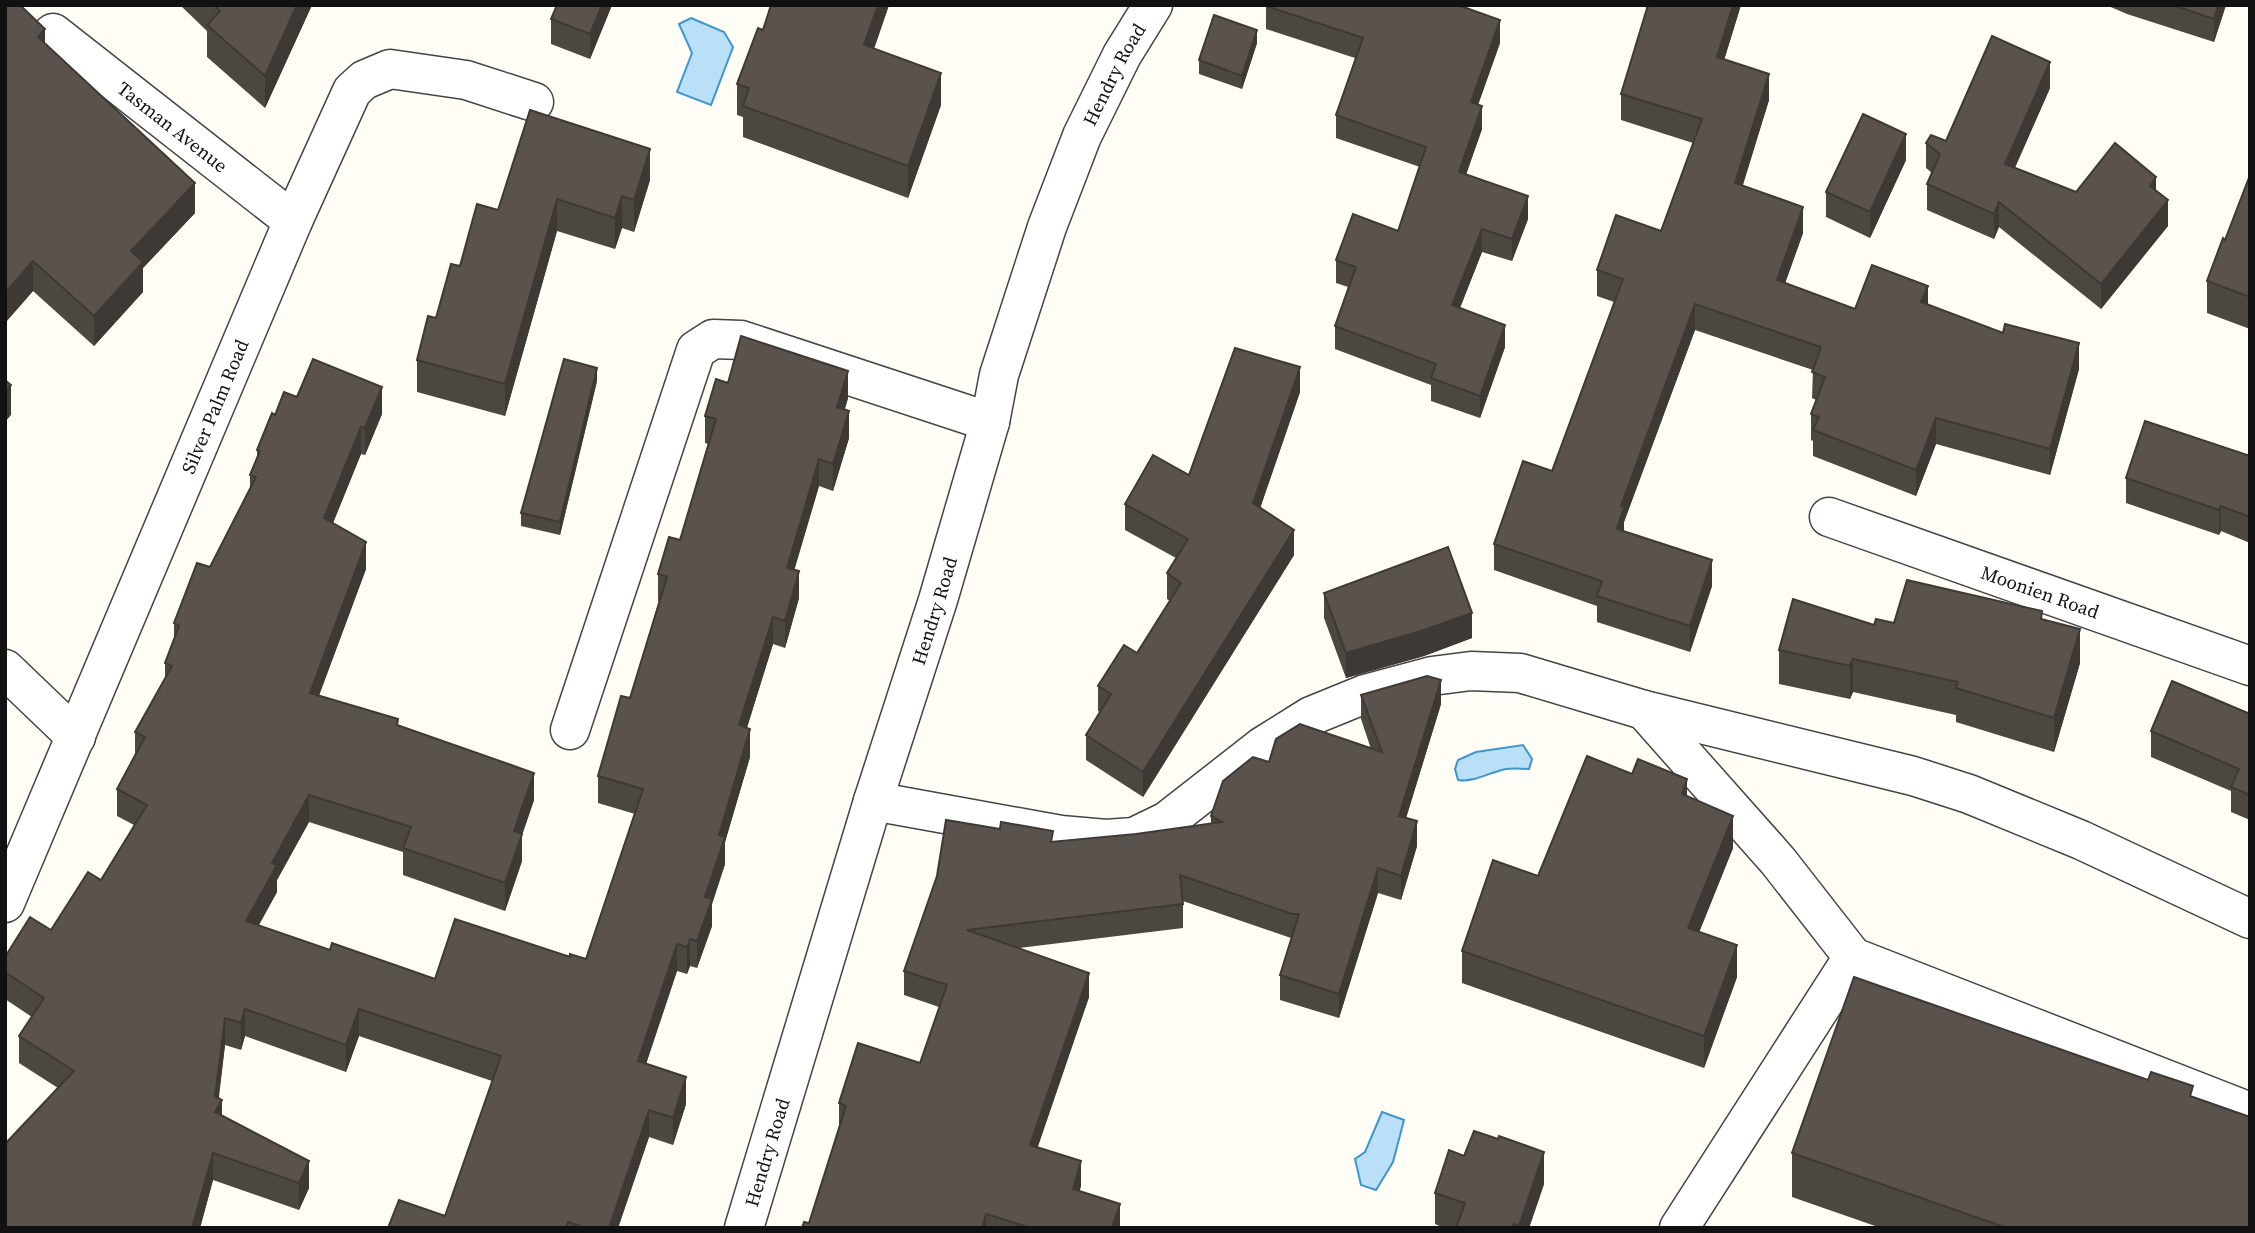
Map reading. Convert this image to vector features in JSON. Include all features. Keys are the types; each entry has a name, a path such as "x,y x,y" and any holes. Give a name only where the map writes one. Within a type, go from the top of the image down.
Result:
{"street":[{"name":"Hendry Road","path":"744,1228 873,801 939,600 990,422 1003,362 1047,227 1082,136 1122,55 1153,5"},
{"name":"Tasman Avenue","path":"53,33 293,221"},
{"name":"Silver Palm Road","path":"5,903 293,221 352,92 364,80 390,69 467,80 534,102"},
{"path":"570,730 696,351 713,339 741,340 990,422"},
{"name":"Moonien Road","path":"1829,517 2250,666"},
{"path":"5,669 76,737"},
{"path":"873,801 1061,835 1106,839 1134,836 1167,821 1263,746 1311,716 1365,694 1432,676 1472,671 1520,673 1644,710 1913,776 1969,794 2081,840 2250,919"},
{"path":"1644,710 1778,861 1853,957 2250,1112"},
{"path":"1685,1226 1853,957"}],"water":[{"path":"691,18 724,32 733,47 711,105 677,92 692,53 679,24"},
{"path":"1523,745 1532,759 1529,769 1506,769 1476,779 1458,780 1455,769 1458,760 1476,752"},
{"path":"1382,1112 1404,1120 1393,1162 1376,1190 1361,1185 1355,1159 1365,1152"}],"building":[{"path":"5,5 20,5 45,29 38,37 195,183 131,251 143,262 94,316 33,261 5,293"},
{"path":"214,5 297,5 265,76 207,25 220,11"},
{"path":"557,5 602,5 590,34 551,19"},
{"path":"771,5 878,5 864,45 941,73 908,166 743,106 749,88 737,84 758,28 763,30"},
{"path":"1266,5 1458,5 1500,20 1471,102 1482,106 1459,172 1528,196 1512,239 1482,229 1452,305 1505,325 1480,396 1431,378 1436,364 1335,326 1356,267 1336,260 1353,214 1398,231 1426,147 1336,115 1363,38"},
{"path":"1648,5 1733,5 1717,57 1769,74 1735,183 1803,207 1777,280 1855,309 1872,265 1928,286 1921,302 2003,333 2005,324 2079,343 2050,449 1936,418 1916,470 1813,430 1819,417 1811,414 1825,377 1812,372 1821,347 1695,304 1621,506 1624,507 1617,529 1712,560 1690,626 1597,596 1602,581 1494,544 1523,461 1552,471 1623,279 1597,270 1616,215 1661,231 1702,119 1621,94"},
{"path":"2172,5 2218,5 2214,19"},
{"path":"1214,15 1257,30 1242,76 1199,60"},
{"path":"1992,36 2050,62 2005,164 2076,192 2115,143 2156,177 2150,186 2168,200 2101,284 1999,202 1994,214 1927,184 1940,154 1926,143 1931,135 1946,141"},
{"path":"530,110 650,149 634,200 622,196 615,218 557,199 505,384 417,360 428,316 436,318 451,264 460,266 477,204 498,210"},
{"path":"1863,114 1906,134 1870,212 1826,192"},
{"path":"2250,175 2250,297 2207,281"},
{"path":"741,336 848,371 837,407 849,411 833,464 819,459 787,568 799,571 785,621 773,617 739,725 750,729 719,835 725,837 705,897 712,899 697,941 690,939 687,947 677,944 638,1061 686,1077 673,1118 649,1110 609,1228 586,1228 568,1222 566,1228 388,1228 399,1200 445,1216 501,1056 359,1009 346,1045 245,1009 241,1023 225,1018 215,1096 222,1100 215,1112 309,1161 299,1183 213,1153 192,1228 5,1228 5,1144 74,1071 19,1036 44,998 5,972 5,957 30,917 51,930 88,872 101,880 147,805 117,789 145,737 135,732 172,666 165,663 179,626 174,623 197,563 210,567 256,477 250,475 260,451 257,450 284,392 297,397 313,359 382,387 365,428 361,427 324,518 366,542 310,693 398,719 397,725 534,773 514,831 522,834 505,883 403,848 411,827 309,795 272,863 277,865 246,921 330,950 332,943 435,979 455,919 570,957 570,954 586,959 643,789 598,776 621,696 630,698 667,577 658,574 669,537 680,540 716,419 705,416 716,379 728,383"},
{"path":"1235,348 1300,367 1253,503 1294,530 1143,772 1086,735 1111,694 1098,686 1124,645 1137,653 1181,583 1167,573 1188,539 1125,504 1153,455 1189,475"},
{"path":"564,359 597,368 560,522 521,513"},
{"path":"5,380 11,385 5,392"},
{"path":"2145,421 2250,456 2250,517 2221,506 2219,510 2126,478"},
{"path":"1448,547 1472,613 1346,653 1324,593"},
{"path":"1907,580 2042,611 2041,619 2080,629 2054,718 1956,688 1958,682 1853,659 1850,666 1779,650 1793,599 1874,625 1876,619 1894,623"},
{"path":"1427,676 1441,680 1399,816 1417,821 1401,876 1378,868 1339,994 1280,975 1299,914 1292,914 1180,875 1183,904 967,930 1089,973 1030,1145 1081,1161 1073,1189 1120,1204 1112,1228 1031,1228 986,1214 982,1228 802,1228 804,1222 809,1223 846,1106 839,1103 858,1043 920,1063 947,985 904,971 937,876 946,820 1000,829 1001,822 1053,831 1051,842 1222,822 1211,816 1223,781 1253,757 1269,762 1276,739 1300,724 1382,752 1361,695"},
{"path":"2172,681 2250,714 2250,795 2231,787 2239,769 2151,731"},
{"path":"1587,756 1632,774 1638,759 1687,779 1682,794 1733,816 1688,928 1737,945 1704,1036 1462,951 1493,860 1538,876"},
{"path":"1854,977 2148,1080 2151,1072 2193,1086 2190,1096 2250,1117 2250,1228 2007,1228 1792,1153"},
{"path":"1474,1131 1498,1139 1499,1136 1544,1152 1519,1226 1514,1224 1513,1228 1456,1228 1465,1203 1435,1193 1449,1150 1464,1156"}]}
